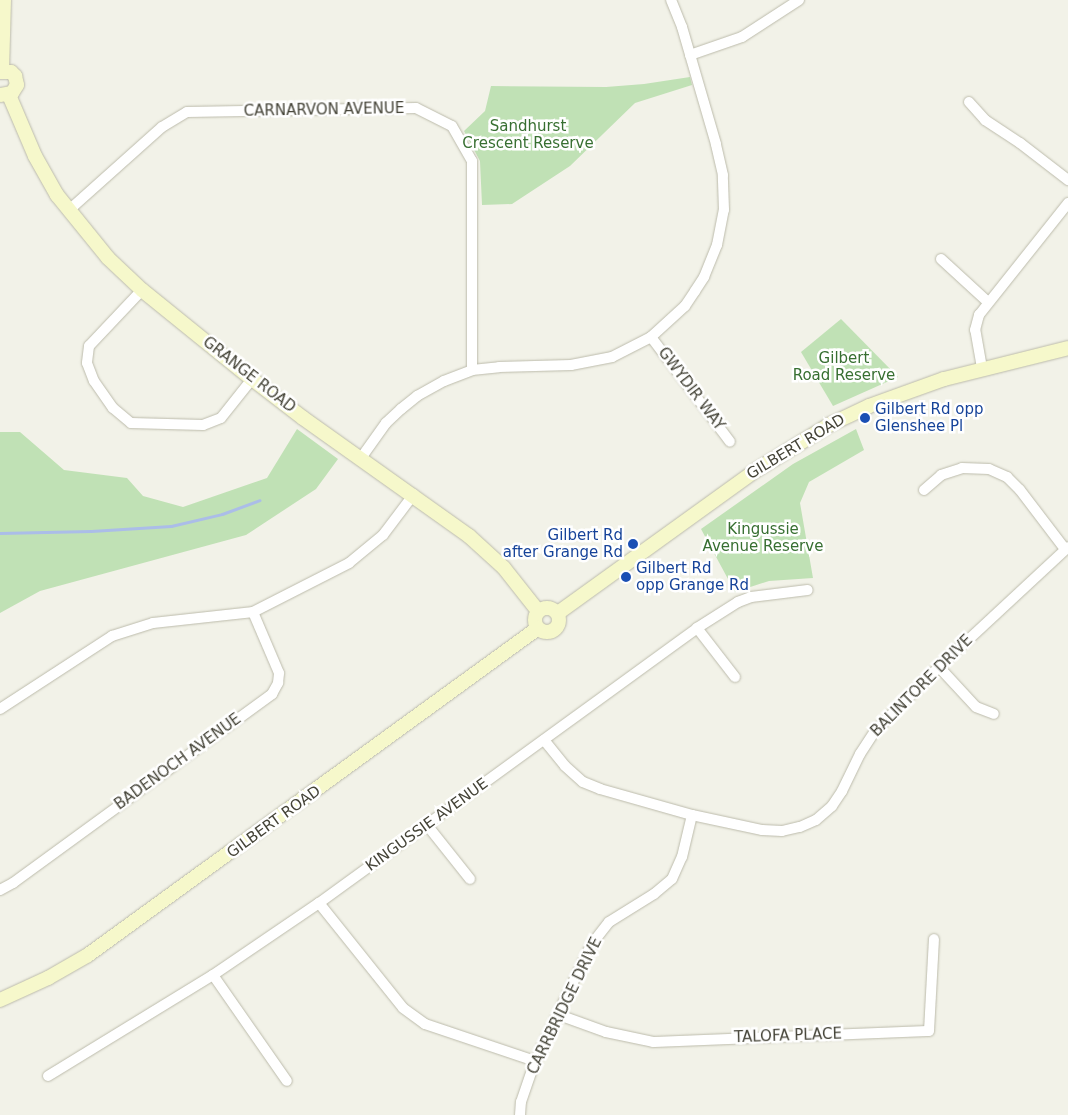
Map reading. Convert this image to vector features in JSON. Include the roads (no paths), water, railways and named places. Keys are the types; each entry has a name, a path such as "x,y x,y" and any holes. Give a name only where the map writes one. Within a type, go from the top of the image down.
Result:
{"main road":[{"path":"4,0 1,71 11,72 17,80 15,89 4,95"},
{"name":"GRANGE ROAD","path":"4,95 35,156 68,211 108,258 142,290 252,379 303,418 414,494 469,536 504,568 538,611"},
{"name":"GILBERT ROAD","path":"558,613 751,474 811,435 869,406 935,382 982,368 1068,348"},
{"path":"549,608 558,613 559,623 553,631 544,632 538,628 535,618 538,611 549,608"},
{"name":"GILBERT ROAD","path":"0,1000 48,978 88,955 538,628"}],"street":[{"path":"361,458 386,424 417,396 444,381 472,370 591,362 612,356 651,337 685,306 704,277 717,245 724,210 723,175 716,144 682,27 671,0"},
{"path":"690,55 742,37 799,0"},
{"path":"969,102 985,120 1020,143 1068,180"},
{"name":"CARNARVON AVENUE","path":"68,211 162,127 187,112 416,108 452,126 472,161 472,370"},
{"path":"982,368 975,330 979,315 1068,203"},
{"path":"941,259 988,302"},
{"path":"142,290 89,346 87,363 94,381 113,408 131,422 203,425 221,418 252,379"},
{"name":"GWYDIR WAY","path":"651,337 730,442"},
{"path":"924,490 940,475 962,468 989,469 1007,477 1020,490 1067,548"},
{"path":"0,709 112,636 135,627 153,623 253,612 360,556 383,535 414,494"},
{"name":"BALINTORE DRIVE","path":"544,740 565,766 583,782 600,789 692,815 762,830 782,831 800,827 816,820 832,806 842,791 860,754 875,731 938,667 1067,548"},
{"name":"KINGUSSIE AVENUE","path":"48,1076 213,975 319,903 697,628 738,602 751,597 808,590"},
{"name":"BADENOCH AVENUE","path":"0,890 13,883 272,694 278,683 279,673 253,612"},
{"path":"697,628 735,677"},
{"path":"938,667 976,707 994,714"},
{"name":"CARRBRIDGE DRIVE","path":"520,1115 521,1102 535,1060 559,1015 591,945 609,922 654,894 672,879 682,857 692,815"},
{"path":"427,825 470,880"},
{"path":"319,903 403,1008 418,1019 425,1024 535,1060"},
{"name":"TALOFA PLACE","path":"559,1015 606,1032 653,1042 930,1031 934,939"},
{"path":"213,975 287,1081"}],"waterway":[{"path":"0,533 91,531 171,526 222,514 260,500"}],"place":[{"name":"Gilbert Rd opp Glenshee Pl","path":"865,418"},
{"name":"Gilbert Rd after Grange Rd","path":"633,544"},
{"name":"Gilbert Rd opp Grange Rd","path":"626,577"}],"park label":[{"name":"Sandhurst Crescent Reserve","path":"528,134"},
{"name":"Gilbert Road Reserve","path":"844,366"},
{"name":"Kingussie Avenue Reserve","path":"763,538"}]}
